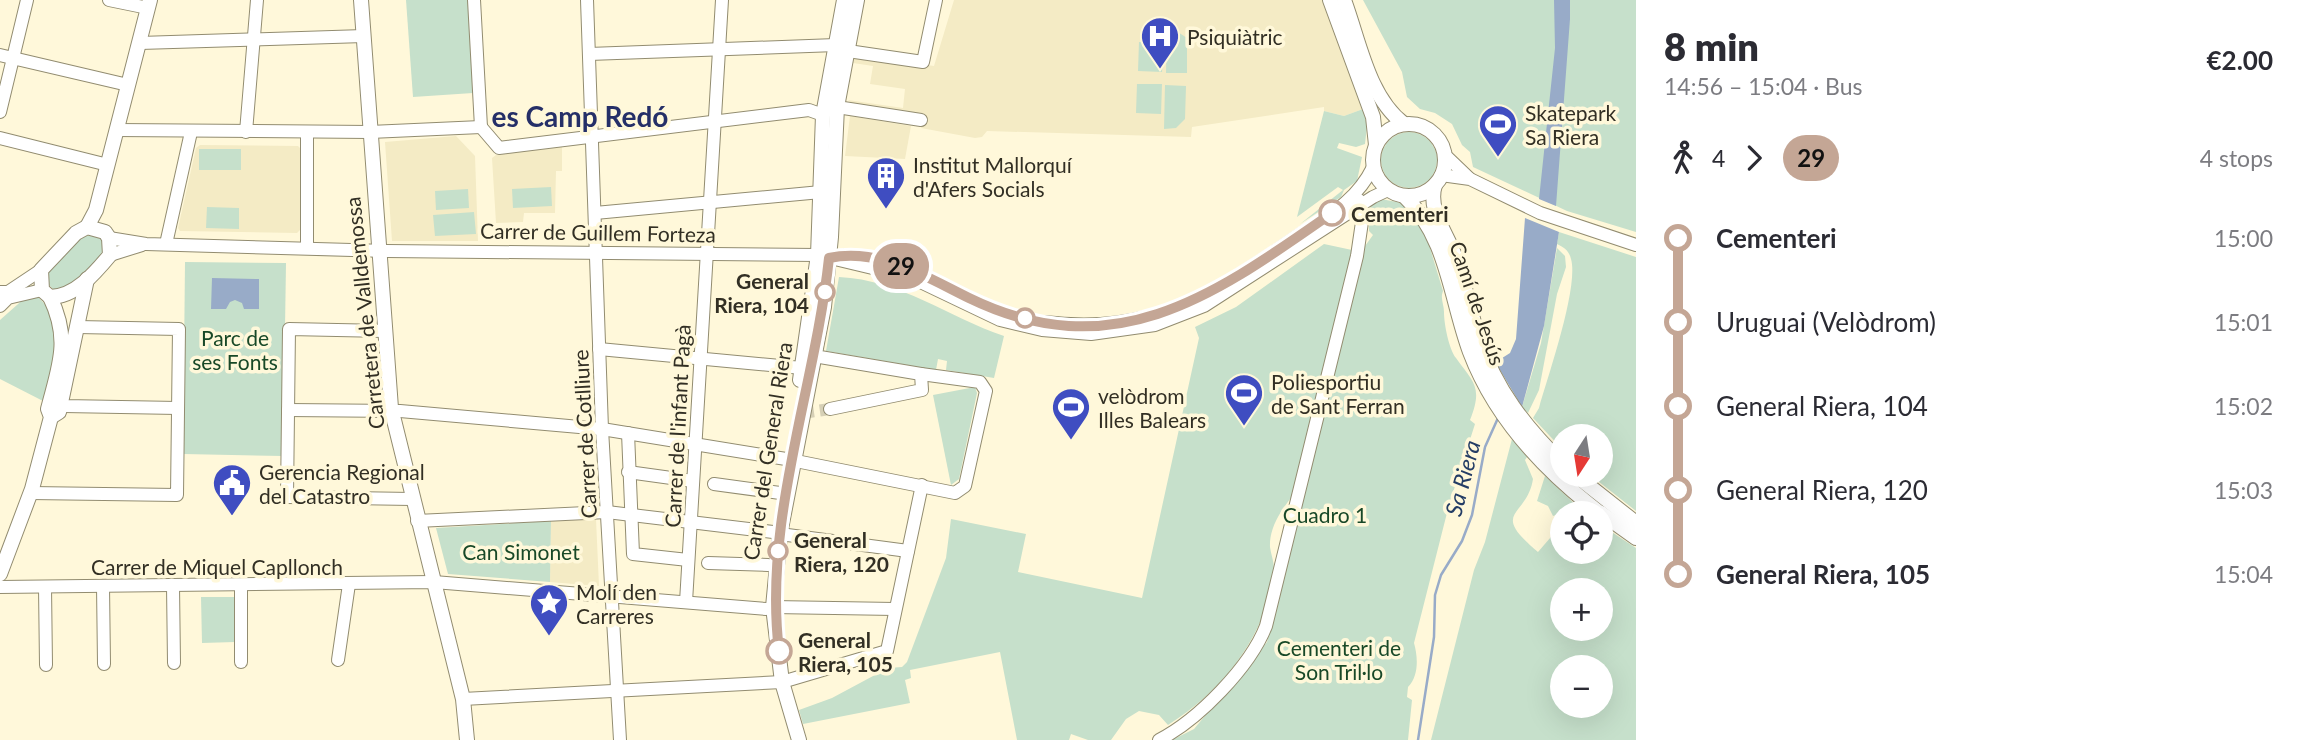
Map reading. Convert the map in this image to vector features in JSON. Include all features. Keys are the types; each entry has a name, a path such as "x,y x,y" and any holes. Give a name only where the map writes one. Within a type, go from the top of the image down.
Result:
{"main road":[{"name":"Carretera de Valldemossa","path":"361,0 377,249 391,411 463,699 467,740"},
{"name":"Carrer del General Riera","path":"770,608 780,493 814,356 844,0"},
{"name":"Carrer del General Riera","path":"791,740 778,683 768,565 776,533 823,256 823,115 857,0"},
{"path":"1330,0 1373,117 1376,145 1373,167 1380,183 1388,190 1404,196 1420,195 1438,180 1445,155 1430,131 1404,124 1389,110 1378,94 1344,0"},
{"path":"0,574 31,493 51,417 48,409 63,349 63,330 46,293 41,270 76,233 87,227 96,210 149,4"},
{"path":"1376,145 1390,129 1404,124"},
{"name":"Camí de Jesús","path":"1438,180 1432,202 1456,257 1477,333 1493,373 1518,424 1559,478 1587,501"},
{"name":"Camí de Jesús","path":"1404,196 1423,214 1439,249 1469,350 1491,396 1550,452"},
{"path":"46,293 67,294 87,279 110,255 109,238 97,228 87,227"},
{"path":"51,417 59,412 87,279"},
{"path":"1590,487 1636,523"},
{"name":"Camí de Jesús","path":"1613,522 1636,538"},
{"name":"Carrer del General Riera","path":"778,683 799,740"}],"street":[{"path":"0,111 6,57 27,0"},
{"path":"109,0 149,4"},
{"path":"246,132 257,0"},
{"path":"474,0 481,127 499,148 809,110 823,115"},
{"name":"Carrer de Cotlliure","path":"587,0 602,429 620,740"},
{"name":"Carrer de l'infant Pagà","path":"686,602 722,0"},
{"path":"589,54 719,48 842,48 923,62 936,0"},
{"path":"140,43 364,36"},
{"path":"6,57 128,86"},
{"path":"837,107 921,120"},
{"path":"116,130 370,132 481,127"},
{"path":"166,244 191,132"},
{"path":"307,132 307,247"},
{"path":"0,138 108,164"},
{"path":"1445,155 1470,178 1518,203 1594,233 1636,245"},
{"path":"823,256 864,256 911,268 982,304 1031,319 1067,324 1118,323 1164,313 1207,296 1359,192 1373,167"},
{"path":"1438,180 1470,178"},
{"path":"823,256 910,277 975,310 1012,324 1071,333 1118,332 1169,321 1220,299 1388,190"},
{"path":"595,213 821,192"},
{"path":"1159,740 1181,727 1202,708 1240,667 1261,638 1360,238 1359,192"},
{"path":"1337,221 1354,227 1360,238"},
{"path":"109,238 146,244"},
{"path":"110,255 146,244"},
{"name":"Carrer de Guillem Forteza","path":"146,244 823,256"},
{"path":"3,297 41,270"},
{"path":"3,297 46,293"},
{"path":"31,493 177,495 179,329 78,327"},
{"path":"385,331 289,330 287,497 412,499"},
{"path":"600,349 802,368"},
{"path":"288,410 391,411 602,429 789,459 955,492 965,486 986,391 980,382 814,356"},
{"path":"830,409 922,390 921,374"},
{"path":"61,403 64,406 178,408"},
{"path":"628,433 633,554 688,560"},
{"path":"628,472 693,481"},
{"path":"714,484 780,493"},
{"path":"463,699 778,683 887,651 922,485"},
{"path":"417,521 607,512 908,551"},
{"path":"708,562 768,565"},
{"name":"Carrer de Miquel Capllonch","path":"0,587 434,582 770,608 895,609"},
{"path":"338,660 349,584"},
{"path":"241,662 242,585"},
{"path":"103,586 104,664"},
{"path":"173,586 174,663"},
{"path":"45,587 46,665"}],"shaded area":[{"name":"Psiquiàtric","path":"954,0 1325,0 1363,109 1344,116 1324,111 1324,107 1192,127 1191,137 987,131 982,137 975,138 921,128 924,117 854,105 848,100 903,108 905,89 870,84 873,66 853,63 854,57 926,68 927,65 934,66"},
{"path":"850,116 911,126 905,159 845,156"},
{"path":"456,136 475,156 478,241 392,241 385,142"},
{"path":"200,145 298,146 301,149 300,230 297,233 180,231 178,228 196,148"},
{"path":"562,147 562,171 556,171 555,213 524,213 523,222 496,223 492,158 496,155"},
{"path":"596,519 599,586 550,582 551,521"}],"green space":[{"path":"406,0 469,0 473,93 413,97"},
{"path":"1363,0 1636,0 1636,232 1567,211 1473,167 1470,152 1462,145 1452,124 1435,113 1420,109 1407,97 1402,72"},
{"path":"1167,25 1187,38 1187,73 1166,73"},
{"path":"1139,42 1164,43 1162,72 1138,71"},
{"path":"1137,84 1162,84 1161,114 1136,113"},
{"path":"1165,85 1186,86 1185,119 1176,128 1164,129"},
{"path":"1363,109 1367,126 1365,144 1356,147 1339,143 1337,148 1362,157 1357,181 1344,190 1341,197 1300,224 1343,190 1338,187 1297,217 1324,111 1344,116"},
{"path":"1409,132 1420,134 1429,140 1435,149 1435,171 1429,180 1420,186 1409,188 1398,186 1389,180 1383,171 1381,160 1383,149 1389,140 1398,134"},
{"path":"199,149 241,149 241,170 199,170"},
{"path":"551,187 552,206 513,208 512,189"},
{"path":"468,189 469,208 436,210 435,191"},
{"name":"Cementeri de Son Tril·lo","path":"1381,199 1407,204 1420,215 1443,291 1449,343 1453,354 1472,380 1476,392 1470,420 1475,424 1449,505 1414,643 1417,666 1412,683 1408,687 1407,697 1412,700 1408,740 1172,740 1194,729 1267,642 1365,246 1373,235 1369,231 1369,207"},
{"path":"207,207 239,208 239,229 206,228"},
{"path":"474,212 476,234 435,236 433,215"},
{"path":"1559,232 1636,257 1636,511 1606,487 1614,486 1614,424 1550,424 1550,436 1533,418 1539,408 1571,290 1571,259 1566,250 1557,244"},
{"path":"99,236 104,244 98,259 78,280 62,289 54,290 47,283 46,271 79,238"},
{"path":"1324,244 1352,250 1294,494 1274,525 1270,540 1274,569 1270,593 1252,638 1224,678 1207,695 1168,725 1159,715 1139,711 1126,719 1111,740 1088,740 1071,734 1069,740 1017,740 1000,652 910,670 911,678 905,680 910,703 803,724 799,710 832,698 888,668 902,667 907,662 946,558 951,519 1026,534 1018,572 1142,598 1199,338 1195,327 1236,307"},
{"path":"1557,248 1565,256 1566,267 1557,294 1539,390 1528,413 1522,407 1541,343"},
{"name":"Parc de ses Fonts","path":"185,262 286,263 283,456 183,454"},
{"path":"839,277 862,280 904,292 1004,336 994,378 946,370 947,361 938,359 936,370 826,351"},
{"path":"26,297 38,297 55,321 57,346 43,401 0,379 0,320"},
{"path":"975,387 977,393 959,479 951,485 933,395"},
{"path":"1512,439 1527,457 1525,460 1533,479 1529,492 1515,514 1515,528 1538,552 1550,538 1550,564 1613,564 1613,533 1636,548 1636,740 1431,740 1474,570 1485,542"},
{"path":"1545,476 1550,481 1550,487 1557,487 1572,501 1550,501 1550,510 1548,506 1537,501"},
{"name":"Can Simonet","path":"551,521 550,582 448,574 436,528"},
{"path":"201,597 235,597 235,642 202,643"}],"water":[{"path":"1554,0 1570,0 1556,206 1539,199 1555,48"},
{"path":"1525,218 1559,232 1544,326 1522,407 1497,365 1499,360 1510,353 1516,339"},
{"path":"212,278 259,279 259,309 244,309 242,303 235,300 230,302 226,309 211,309"}],"waterway":[{"name":"Sa Riera","path":"1418,740 1434,637 1435,595 1441,575 1462,541 1472,515 1485,447 1498,418"}],"tunnel":[{"path":"802,413 830,409"}],"bus line":[{"name":"29","path":"779,651 773,607 780,534 824,307 829,258 864,256 911,268 998,311 1043,322 1106,324 1164,313 1207,296 1332,213"}],"place":[{"name":"Psiquiàtric","path":"1160,70"},
{"name":"Skatepark Sa Riera","path":"1498,158"},
{"name":"Institut Mallorquí d'Afers Socials","path":"886,210"},
{"name":"Cementeri","path":"1332,213"},
{"name":"General Riera, 104","path":"825,292"},
{"name":"Poliesportiu de Sant Ferran","path":"1244,427"},
{"name":"velòdrom Illes Balears","path":"1071,441"},
{"name":"Gerencia Regional del Catastro","path":"232,517"},
{"name":"General Riera, 120","path":"778,551"},
{"name":"Molí den Carreres","path":"549,637"},
{"name":"General Riera, 105","path":"779,651"}],"district":[{"name":"es Camp Redó","path":"580,116"}],"park label":[{"name":"Cuadro 1","path":"1325,514"}]}
